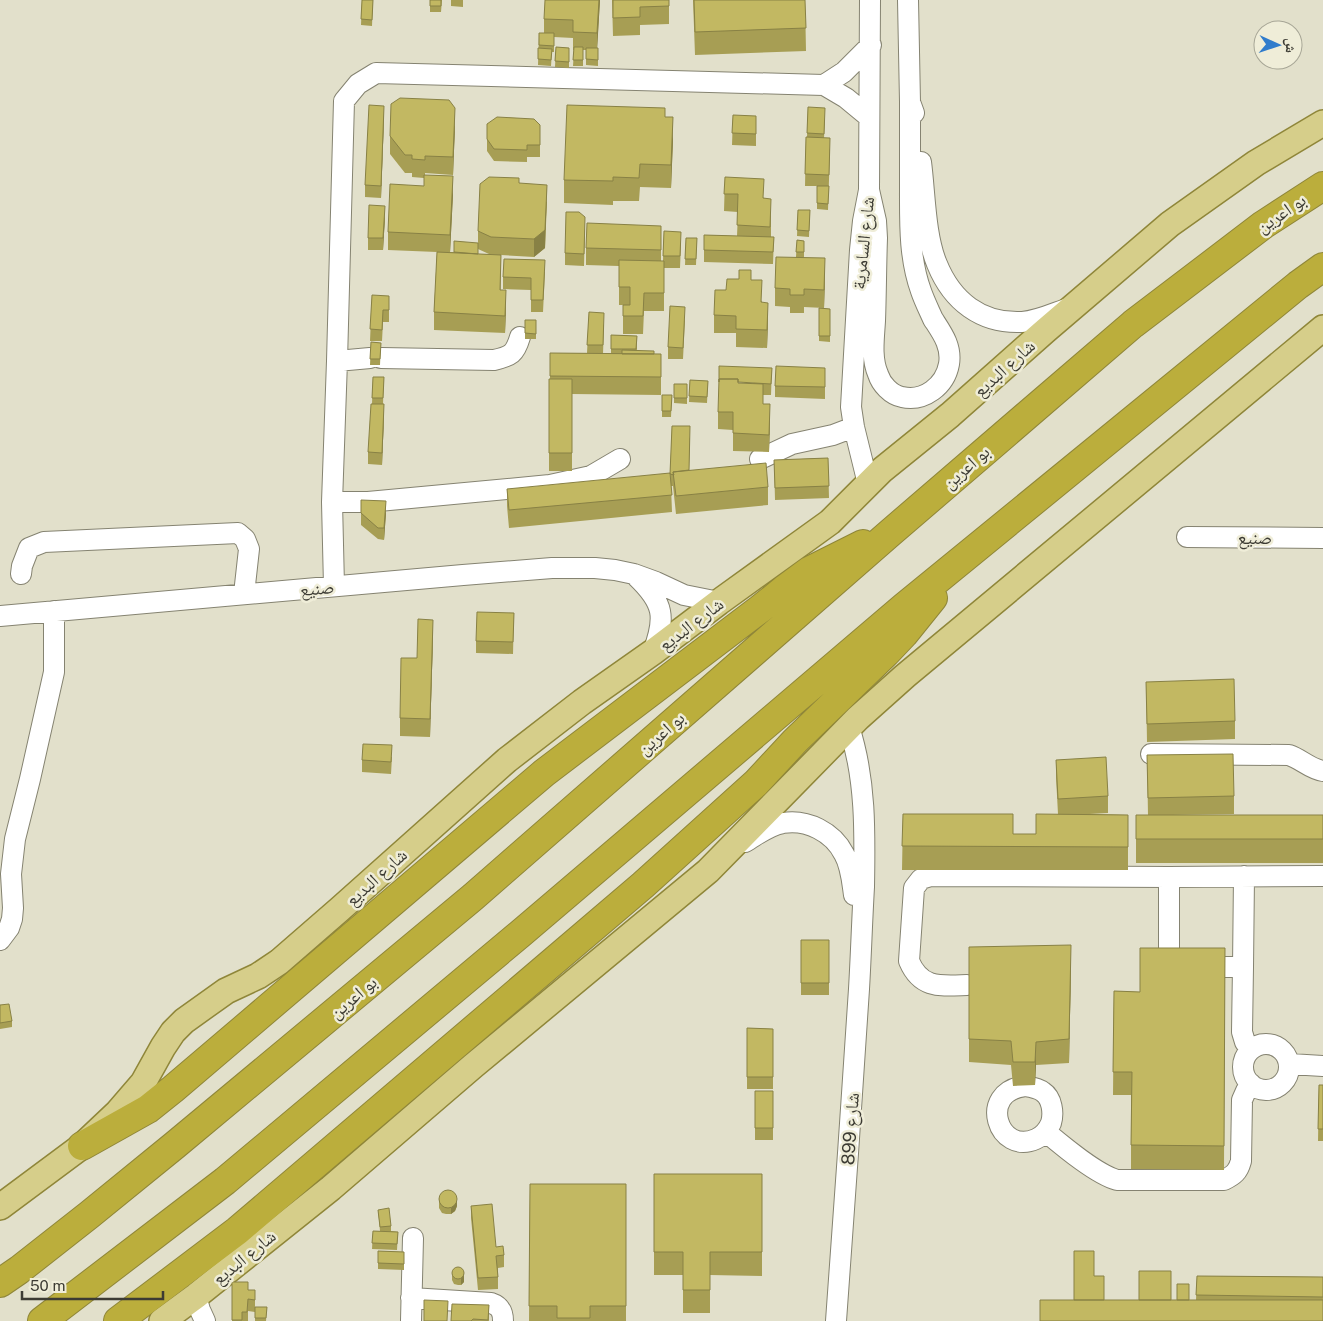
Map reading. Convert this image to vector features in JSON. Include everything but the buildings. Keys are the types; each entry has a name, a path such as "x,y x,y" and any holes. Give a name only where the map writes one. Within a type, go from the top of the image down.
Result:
{"highway":[{"name":"بو اعرين","path":"0,1283 58,1240 473,898 890,533 1133,324 1263,225 1323,186"},
{"path":"42,1321 232,1175 520,934 888,620 1298,285 1323,267"},
{"path":"82,1146 148,1109 205,1063 544,773 786,588 818,566 890,533"},
{"path":"118,1321 237,1232 643,885 724,812 756,783 904,634 933,599 953,566"}],"main road":[{"name":"شارع البديع","path":"82,1146 118,1112 143,1083 173,1032 184,1021 221,994 258,976 279,962 507,760 582,702 830,522 882,470 950,415 1170,224 1256,163 1323,123"},
{"name":"شارع البديع","path":"162,1321 331,1188 473,1066 708,871 849,726 905,676 1323,328"},
{"path":"0,1207 82,1146"}],"street":[{"name":"شارع السامرية","path":"868,484 854,427 851,393 860,250 869,190 870,0"},
{"path":"869,190 876,221 877,238 875,367 885,387 895,394 905,397 922,396 932,391 943,381 950,357 948,345 932,317 921,292 913,259 910,227 908,0"},
{"path":"909,22 916,0"},
{"path":"824,85 844,72 871,45"},
{"path":"334,586 332,502 338,361 344,101 358,84 376,73 824,85 846,98 869,117"},
{"path":"910,102 917,121 929,233 936,263 946,283 969,309 984,317 1002,321 1023,322 1075,305"},
{"path":"338,361 375,358 494,360 509,357 517,348 520,337"},
{"path":"760,459 792,444 833,435 854,427"},
{"path":"332,502 368,502 550,485 591,476 620,459"},
{"path":"21,574 22,566 30,548 44,542 238,533 245,539 248,549 244,594"},
{"name":"صنيع","path":"1188,537 1323,538"},
{"name":"صنيع","path":"0,616 552,568 615,570 634,574 684,595 719,602"},
{"path":"634,574 650,590 658,603 660,627 653,652"},
{"path":"0,940 9,928 12,920 14,908 12,874 14,839 30,779 54,672 54,611"},
{"name":"شارع 899","path":"836,1321 862,936 865,844 864,806 859,767 849,726"},
{"path":"1151,754 1289,755 1323,771"},
{"name":"شارع 899","path":"723,857 768,828 783,823 804,824 820,829 834,839 844,854 850,870 862,936"},
{"path":"967,985 929,984 913,971 909,960 914,888 921,879 931,876 1323,876"},
{"path":"1244,876 1242,1032 1250,1050"},
{"path":"1169,877 1169,959 1174,964 1243,967"},
{"path":"1263,1043 1271,1043 1278,1046 1288,1057 1290,1064 1286,1080 1273,1089 1258,1089 1246,1078 1243,1071 1243,1062 1250,1050 1256,1045 1263,1043"},
{"path":"1290,1064 1323,1066"},
{"path":"1046,1132 1108,1178 1117,1180 1224,1180 1239,1170 1241,1161 1242,1100 1251,1084"},
{"path":"411,1321 413,1238"},
{"path":"196,1296 205,1321"},
{"path":"411,1298 490,1303 500,1309 503,1314 503,1321"}]}
